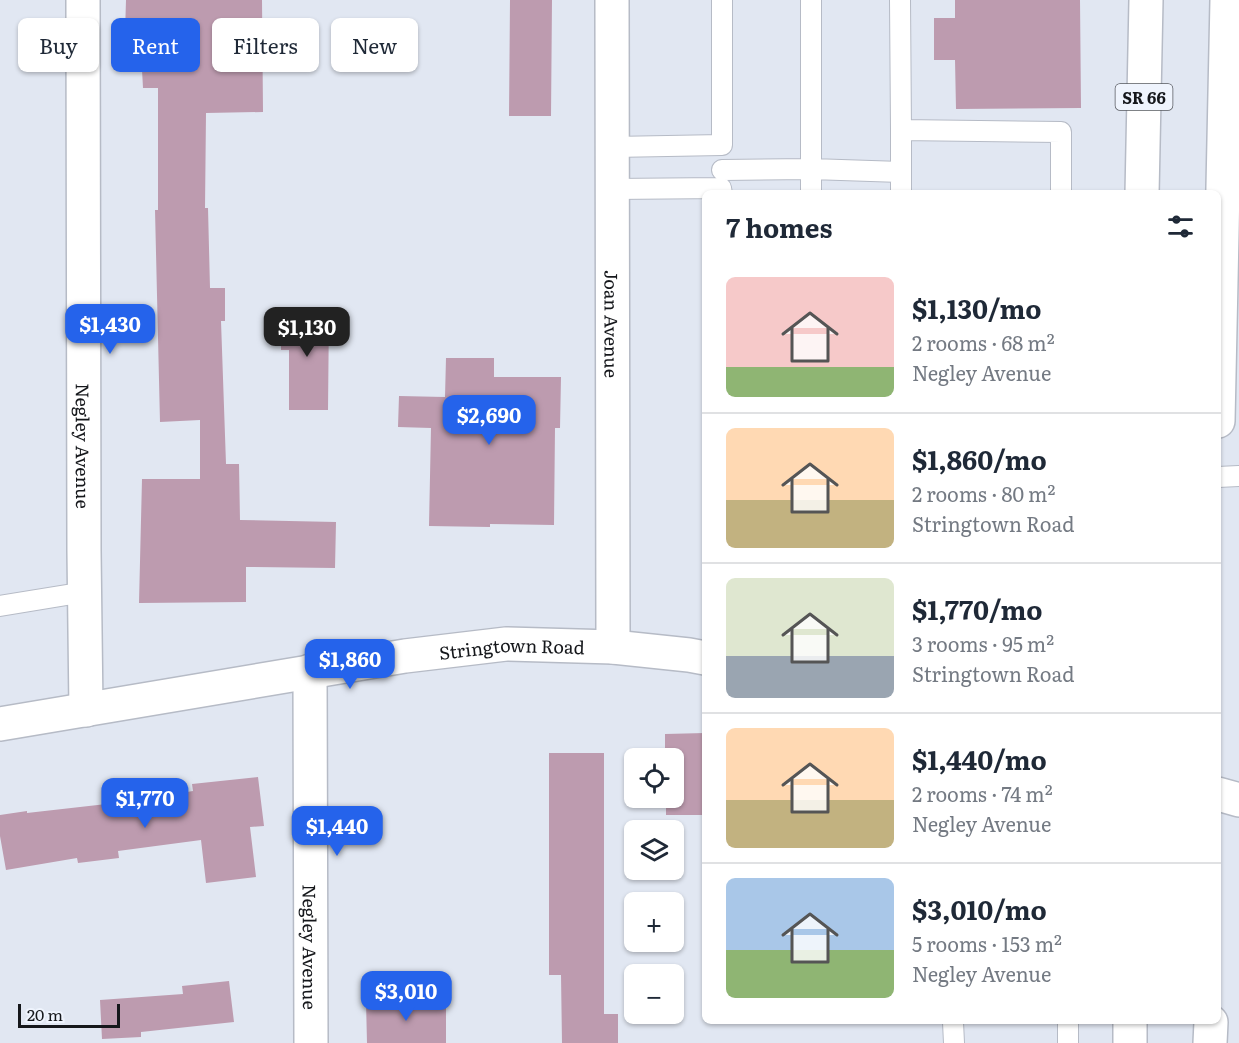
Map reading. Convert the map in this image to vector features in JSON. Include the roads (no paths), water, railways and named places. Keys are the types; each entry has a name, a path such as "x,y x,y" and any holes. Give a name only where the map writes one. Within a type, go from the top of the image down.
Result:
{"street":[{"name":"Negley Avenue","path":"83,0 86,710"},
{"name":"Joan Avenue","path":"612,0 613,647"},
{"name":"SR 66","path":"1142,190 1146,0"},
{"path":"1221,381 1230,260 1233,36 1227,0"},
{"name":"Stringtown Road","path":"0,724 310,671 405,656 506,644 613,647 702,657"},
{"name":"Negley Avenue","path":"310,671 311,1043"},
{"path":"1221,795 1239,800"},
{"path":"1130,1024 1130,1043"},
{"path":"1210,1043 1211,1024"}],"lane":[{"path":"722,0 722,184"},
{"path":"811,0 811,190"},
{"path":"900,0 901,190"},
{"path":"900,130 1061,132 1061,190"},
{"path":"613,147 722,145"},
{"path":"613,189 722,184 811,169 901,172"},
{"path":"1221,477 1239,476"},
{"path":"0,606 85,592"},
{"path":"953,1024 954,1043"},
{"path":"1068,1024 1068,1043"}]}
